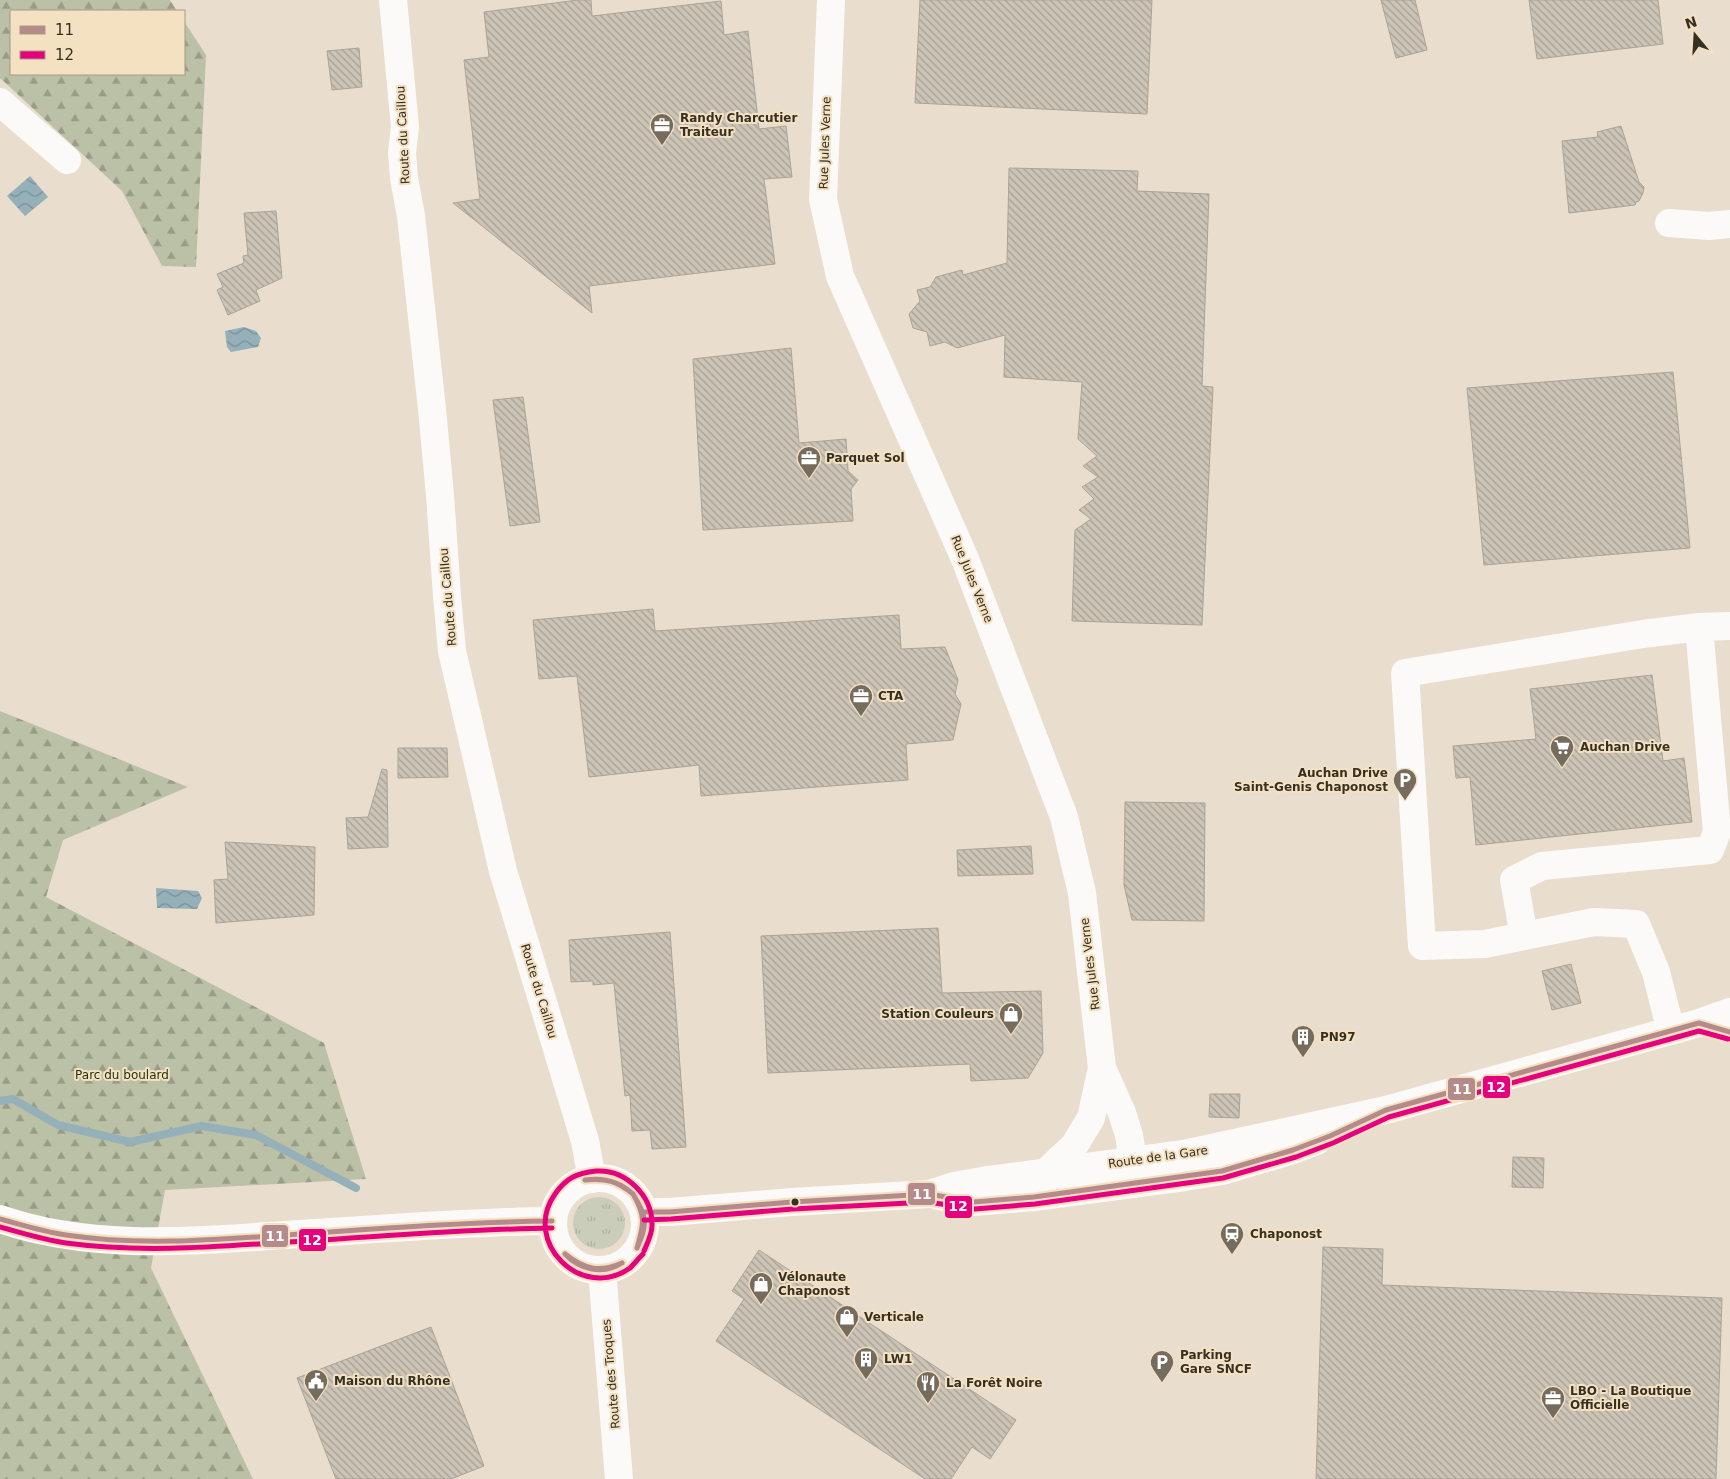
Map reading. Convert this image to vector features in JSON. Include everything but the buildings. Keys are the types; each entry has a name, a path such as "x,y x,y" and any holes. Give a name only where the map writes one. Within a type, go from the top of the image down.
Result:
{"street":[{"name":"Route du Caillou","path":"393,0 405,127 402,153 404,178 411,216 432,409 442,511 446,596 452,651 503,871 587,1150 592,1178"},
{"name":"Rue Jules Verne","path":"831,0 823,199 840,276 965,559 1064,817 1082,892 1102,1068 1122,1113 1129,1135 1133,1161"},
{"path":"0,102 67,160"},
{"path":"1669,224 1709,226 1730,224"},
{"path":"1670,1031 1656,972 1636,924 1594,922 1485,944 1422,946 1405,673 1643,634 1699,627 1730,626"},
{"path":"1524,936 1514,880 1542,866 1710,850 1717,832 1699,627"},
{"name":"Route de la Gare","path":"929,1194 954,1186 1184,1154 1386,1110 1699,1023 1730,1012"},
{"path":"1699,1023 1730,1032"},
{"path":"1046,1172 1074,1146 1091,1118 1102,1068"},
{"name":"Route de la Gare","path":"644,1212 670,1212 792,1202 929,1194 974,1202 1034,1197 1185,1178 1222,1170 1293,1150 1330,1136 1386,1110"},
{"path":"592,1178 612,1180 629,1189 638,1200 644,1212 643,1238 637,1249 630,1258 616,1266 602,1270 587,1268 572,1262 561,1251 554,1237 552,1222 556,1206 564,1193 577,1183 592,1178"},
{"path":"0,1220 77,1236 130,1241 177,1241 400,1227 552,1222"},
{"name":"Route des Troques","path":"602,1270 619,1479"}],"green space":[{"path":"0,0 170,0 176,10 10,10 10,75 185,75 185,23 206,55 196,267 162,266 122,191 0,78"},
{"name":"Parc du boulard","path":"0,711 188,787 63,840 46,897 324,1043 366,1179 165,1190 151,1268 253,1479 0,1479"},
{"path":"599,1197 609,1199 617,1205 623,1213 625,1223 623,1233 617,1241 609,1247 599,1249 589,1247 581,1241 575,1233 573,1223 575,1213 581,1205 589,1199"}],"water":[{"path":"30,176 48,197 25,216 7,196"},
{"path":"244,327 256,331 261,338 258,347 231,352 227,347 225,331"},
{"path":"156,888 198,891 202,898 197,909 157,908"}],"waterway":[{"path":"0,1101 13,1099 58,1125 130,1142 202,1126 256,1135 356,1188"}],"transit line":[{"name":"11","path":"644,1212 670,1212 792,1202 929,1194 974,1202 1034,1197 1222,1171 1293,1150 1330,1136 1386,1110 1699,1023 1730,1032"},
{"name":"12","path":"644,1220 793,1209 928,1202 975,1209 1035,1204 1223,1178 1296,1157 1333,1143 1389,1117 1699,1031 1728,1039"},
{"name":"12","path":"643,1254 630,1268 612,1277 593,1278 576,1272 562,1262 551,1247 546,1231 546,1212 555,1194 568,1180 589,1172 607,1172 627,1180 636,1186 643,1195 651,1215 651,1232 644,1251"},
{"name":"11","path":"585,1180 599,1179 611,1181 633,1194"},
{"name":"11","path":"585,1180 611,1181 633,1194"},
{"name":"11","path":"633,1194 641,1208 644,1221 643,1233 637,1248"},
{"name":"11","path":"633,1194 642,1214 641,1233 637,1248"},
{"name":"11","path":"0,1219 66,1235 148,1241 204,1240 452,1224 552,1221"},
{"name":"12","path":"0,1227 66,1243 121,1248 204,1247 552,1228"},
{"name":"11","path":"565,1254 579,1263 592,1268 606,1268 622,1263"},
{"name":"11","path":"565,1254 578,1264 592,1269 607,1269 622,1263"}],"place":[{"name":"Randy Charcutier Traiteur","path":"662,146"},
{"name":"Parquet Sol","path":"809,479"},
{"name":"CTA","path":"861,717"},
{"name":"Auchan Drive","path":"1562,768"},
{"name":"Auchan Drive Saint-Genis Chaponost","path":"1405,801"},
{"name":"Station Couleurs","path":"1011,1035"},
{"name":"PN97","path":"1303,1058"},
{"name":"Chaponost","path":"1232,1255"},
{"name":"Vélonaute Chaponost","path":"761,1305"},
{"name":"Verticale","path":"847,1338"},
{"name":"LW1","path":"866,1380"},
{"name":"Parking Gare SNCF","path":"1162,1383"},
{"name":"Maison du Rhône","path":"316,1402"},
{"name":"La Forêt Noire","path":"928,1404"},
{"name":"LBO - La Boutique Officielle","path":"1553,1419"}]}
